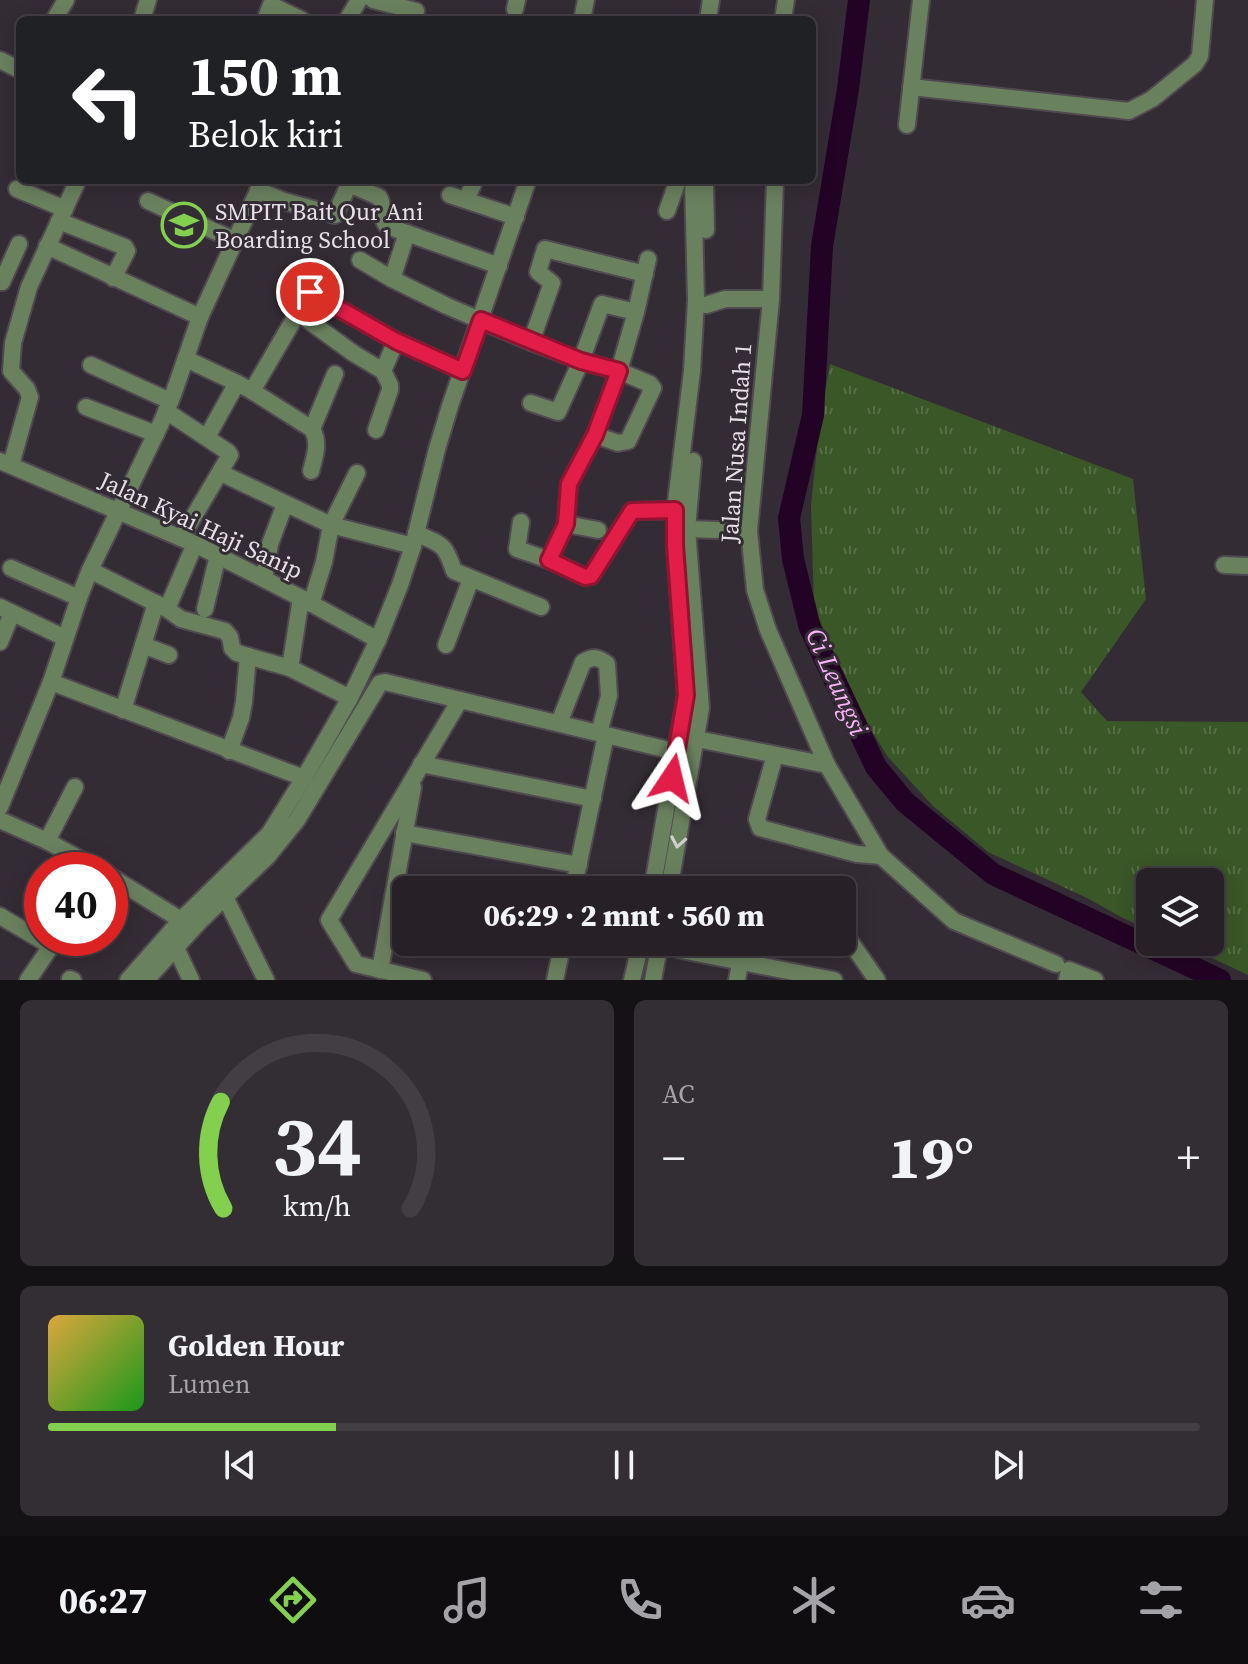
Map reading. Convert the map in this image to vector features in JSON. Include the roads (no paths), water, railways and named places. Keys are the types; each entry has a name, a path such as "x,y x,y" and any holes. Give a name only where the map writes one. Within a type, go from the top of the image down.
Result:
{"street":[{"path":"373,0 416,11"},
{"path":"907,125 921,0"},
{"path":"911,87 1129,111 1152,99 1195,64 1200,56 1205,0"},
{"path":"265,8 290,16"},
{"path":"6,463 30,402 30,393 14,375 11,366 13,343 29,287 76,184"},
{"path":"0,807 51,682 90,570 156,434 200,317 261,185 284,201 335,215 349,184"},
{"path":"354,184 382,200 384,224 499,266"},
{"path":"471,184 458,198 516,217"},
{"path":"128,980 181,920 269,834 350,698 378,640 414,540 437,449 527,184"},
{"path":"667,211 677,184"},
{"path":"672,876 701,702 687,529 687,463 696,300 693,184"},
{"path":"655,876 686,695 675,510 701,383 706,305 705,184"},
{"name":"Jalan Nusa Indah 1","path":"775,184 771,299 749,531 755,590 768,630 827,765 881,856 954,921 1056,964"},
{"path":"17,189 125,247 127,251 113,278"},
{"path":"148,201 234,240"},
{"path":"392,279 407,233"},
{"path":"19,244 1,282 29,287"},
{"path":"47,246 200,317"},
{"path":"531,342 552,283 538,272 545,249 646,266 619,371 595,435 569,484 566,524 549,560"},
{"path":"360,260 447,306 531,342 650,384 653,388 628,441 618,443 595,435"},
{"path":"207,437 298,313 308,293 396,341 463,371"},
{"path":"706,305 725,299 771,299"},
{"path":"531,403 558,412 602,304 636,312"},
{"path":"298,313 383,371 390,390 376,430"},
{"path":"383,371 396,341"},
{"path":"186,359 245,387 312,429 317,444 311,471"},
{"path":"91,365 168,406 229,453 143,645 123,710"},
{"path":"312,429 335,374"},
{"path":"86,407 156,434"},
{"name":"Jalan Kyai Haji Sanip","path":"6,463 218,555 378,640"},
{"path":"221,473 331,525 441,544 454,571 541,607"},
{"path":"290,668 306,601 324,562 331,525 357,473"},
{"path":"264,579 270,544 285,504"},
{"path":"521,522 517,549 585,577 591,576 632,511 675,510"},
{"path":"566,524 598,530"},
{"path":"687,529 749,531"},
{"path":"205,609 218,555"},
{"path":"1224,565 1248,566"},
{"path":"11,568 79,598"},
{"path":"90,570 162,606 181,619 228,633 234,651 290,668 350,698"},
{"path":"446,645 471,579"},
{"path":"0,642 6,610 65,638"},
{"path":"143,645 169,655"},
{"path":"229,751 241,718 248,656"},
{"path":"559,723 583,662 592,657 600,658 607,664 609,696 593,799 576,876"},
{"path":"51,682 304,778"},
{"path":"146,980 268,856 297,820 380,683 677,752"},
{"path":"423,980 356,964 329,920 460,700"},
{"path":"697,739 827,765"},
{"path":"775,755 757,819 760,828 857,854 881,856"},
{"path":"418,769 593,799"},
{"path":"401,876 404,833 418,769"},
{"path":"47,841 75,787"},
{"path":"0,820 67,852"},
{"path":"404,833 579,865"},
{"path":"128,887 181,920"},
{"path":"225,897 266,980"},
{"path":"0,916 24,928"},
{"path":"380,970 392,925"},
{"path":"176,948 191,980"},
{"path":"856,950 877,980"},
{"path":"28,980 44,956"},
{"path":"555,980 560,956"},
{"path":"632,980 638,956"},
{"path":"653,980 658,956"},
{"path":"714,956 834,980"},
{"path":"737,980 742,956"},
{"path":"1067,980 1069,970 1095,980"}],"waterway":[{"name":"Ci Leungsi","path":"859,0 822,246 813,415 789,518 793,559 810,628 876,767 905,802 993,874 1220,980"}],"place":[{"name":"SMPIT Bait Qur Ani Boarding School","path":"184,225"}]}
